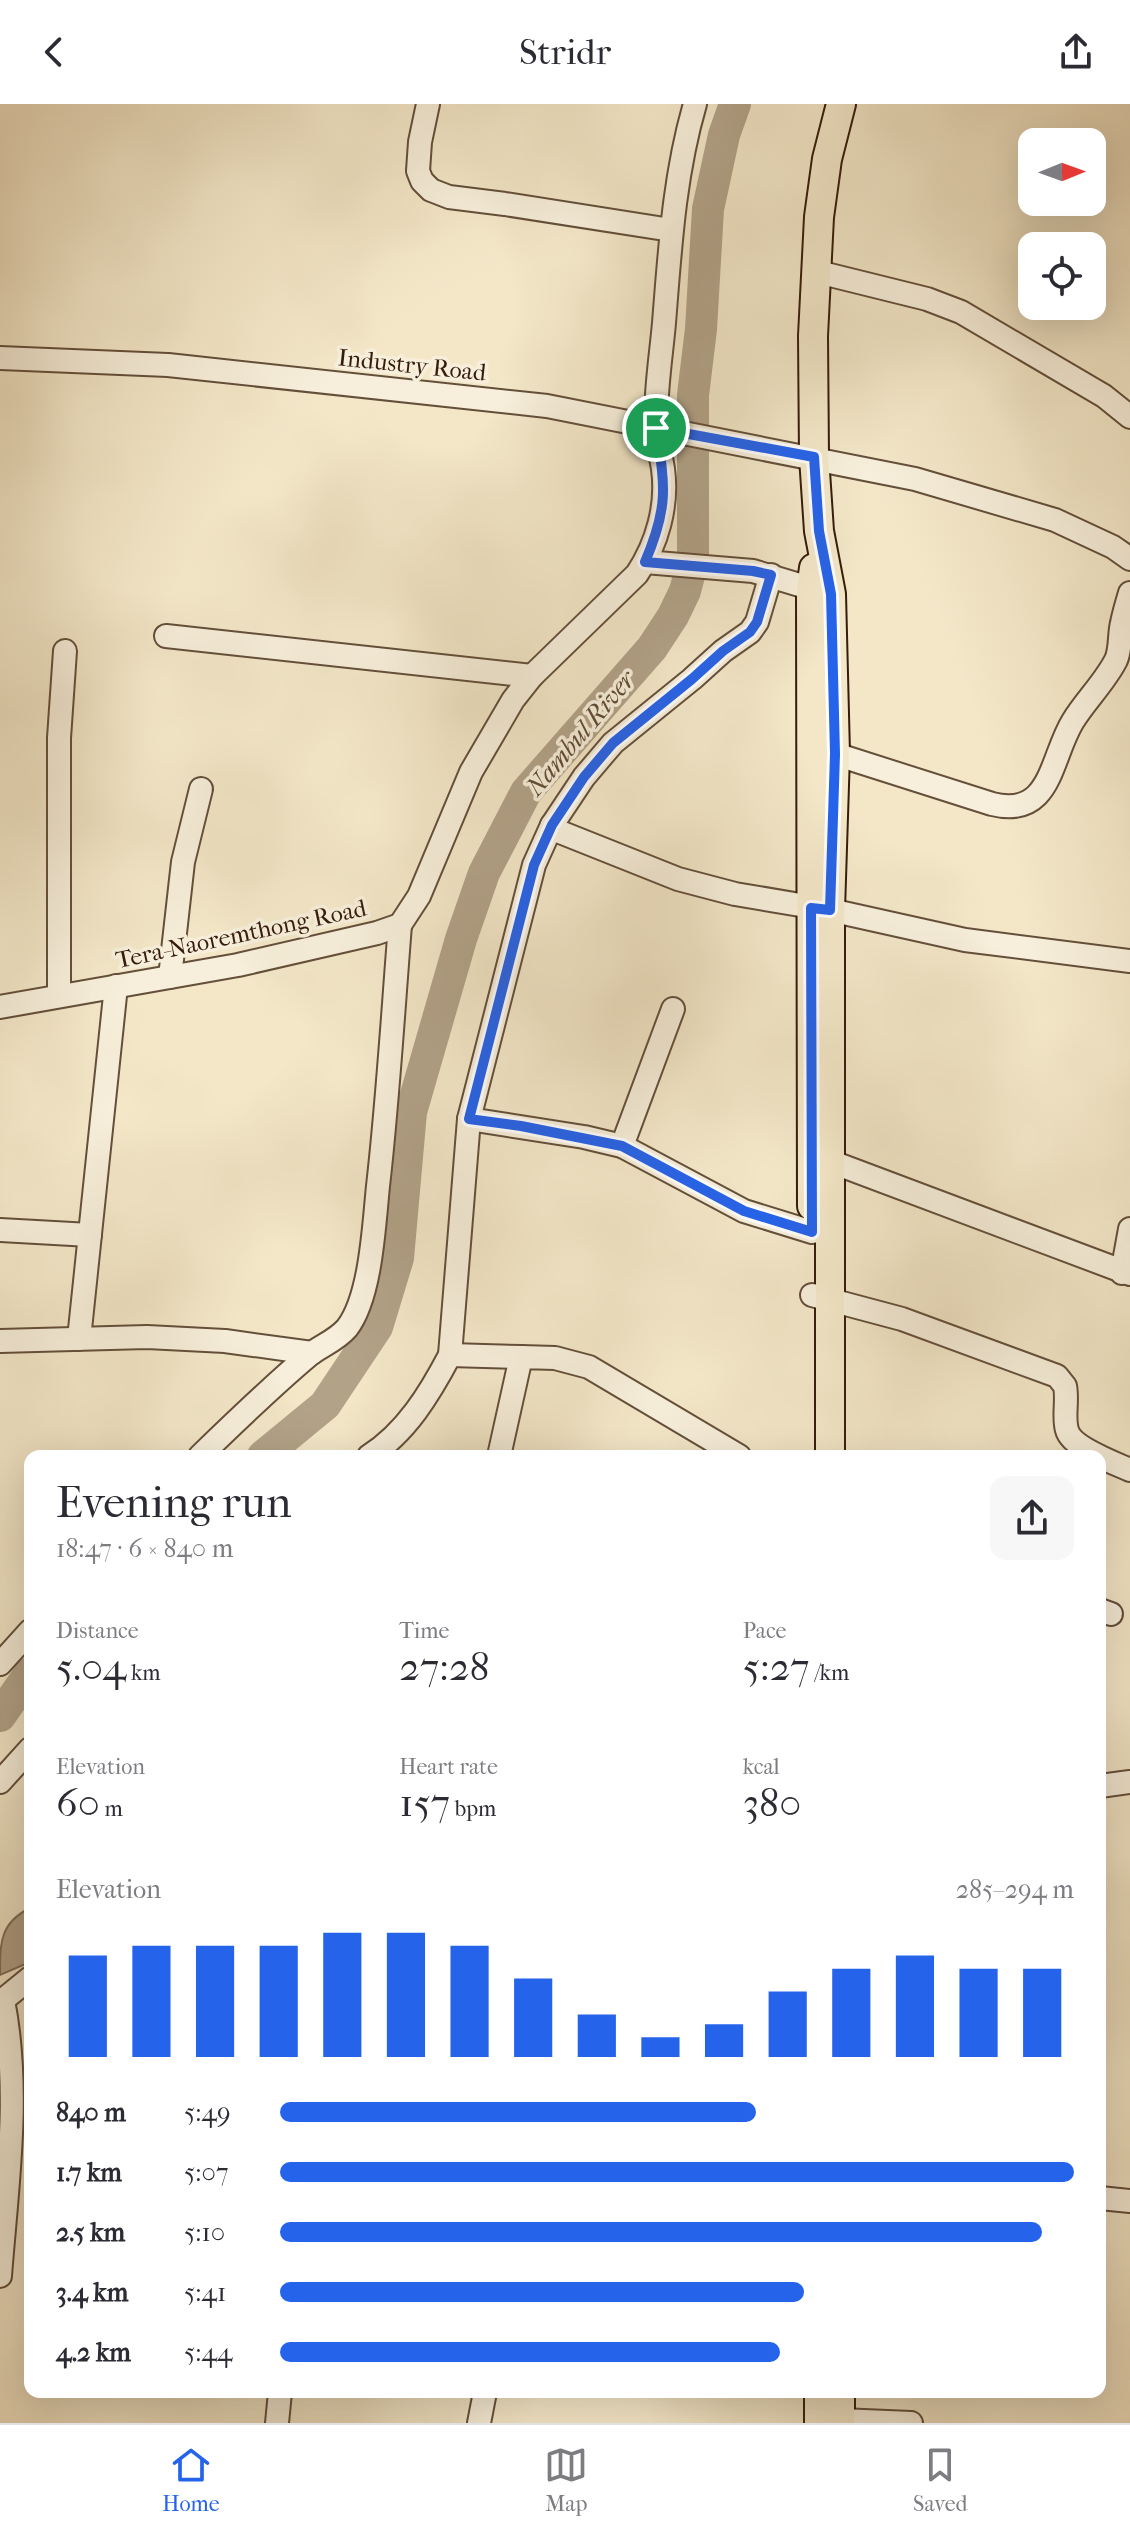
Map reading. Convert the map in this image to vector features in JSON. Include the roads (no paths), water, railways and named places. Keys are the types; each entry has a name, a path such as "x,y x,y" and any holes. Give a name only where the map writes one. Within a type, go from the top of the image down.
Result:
{"main road":[{"path":"830,1450 820,1298 812,1232 821,909 821,591 814,457 814,271 827,159 841,104"},
{"path":"812,1450 820,1298 832,1162 821,909 835,754 821,591"}],"street":[{"path":"428,104 418,171 431,190 449,197 671,230"},
{"name":"Tera-Naoremthong Road","path":"0,1007 238,965 400,925 419,896 477,763 513,700 532,676 614,598 645,562 654,542 664,500 671,230 676,185 695,104"},
{"path":"814,271 927,299 961,312 1104,396 1130,417"},
{"name":"Industry Road","path":"0,358 168,365 547,406 915,479 1055,520 1113,547 1130,559"},
{"path":"645,562 762,573 821,591"},
{"path":"377,1450 392,1438 427,1398 450,1355 469,1119 534,865 552,825 584,777 613,743 750,632 757,622 762,573"},
{"path":"835,754 992,804 1006,807 1023,805 1036,797 1049,778 1068,729 1123,660 1121,625 1130,593"},
{"path":"166,636 532,676"},
{"path":"59,995 59,738 65,651"},
{"path":"170,977 183,862 201,789"},
{"path":"552,825 560,832 678,879 735,894 965,940 1130,961"},
{"path":"206,1450 312,1353 332,1342 348,1326 363,1294 372,1246 384,1131 400,925"},
{"path":"79,1339 116,986"},
{"path":"622,1146 673,1009"},
{"path":"469,1119 622,1146 744,1211 812,1232"},
{"path":"832,1162 1126,1273 1130,1229"},
{"path":"0,1230 90,1235"},
{"path":"820,1298 902,1319 1057,1376 1065,1386 1068,1435 1088,1450"},
{"path":"0,1341 147,1337 225,1341 312,1353"},
{"path":"450,1355 555,1358 589,1367 729,1450"},
{"path":"500,1450 521,1357"},
{"path":"1106,1458 1130,1470"},
{"path":"0,1664 24,1638"},
{"path":"0,1782 24,1756"},
{"path":"1106,1785 1130,1782"},
{"path":"0,2276 11,2156 12,2061 2,1998 24,1982"},
{"path":"12,2061 24,2051"},
{"path":"1106,2199 1130,2201"},
{"path":"277,2423 279,2398"},
{"path":"479,2423 484,2398"},
{"path":"835,2414 911,2423"}],"waterway":[{"name":"Nambul River","path":"270,1450 325,1405 377,1327 398,1258 411,1112 461,939 484,873 526,792 652,648 685,591 693,561 693,395 701,329 708,209 724,135 735,104"},
{"name":"Nambul River","path":"0,1716 24,1682"}]}
